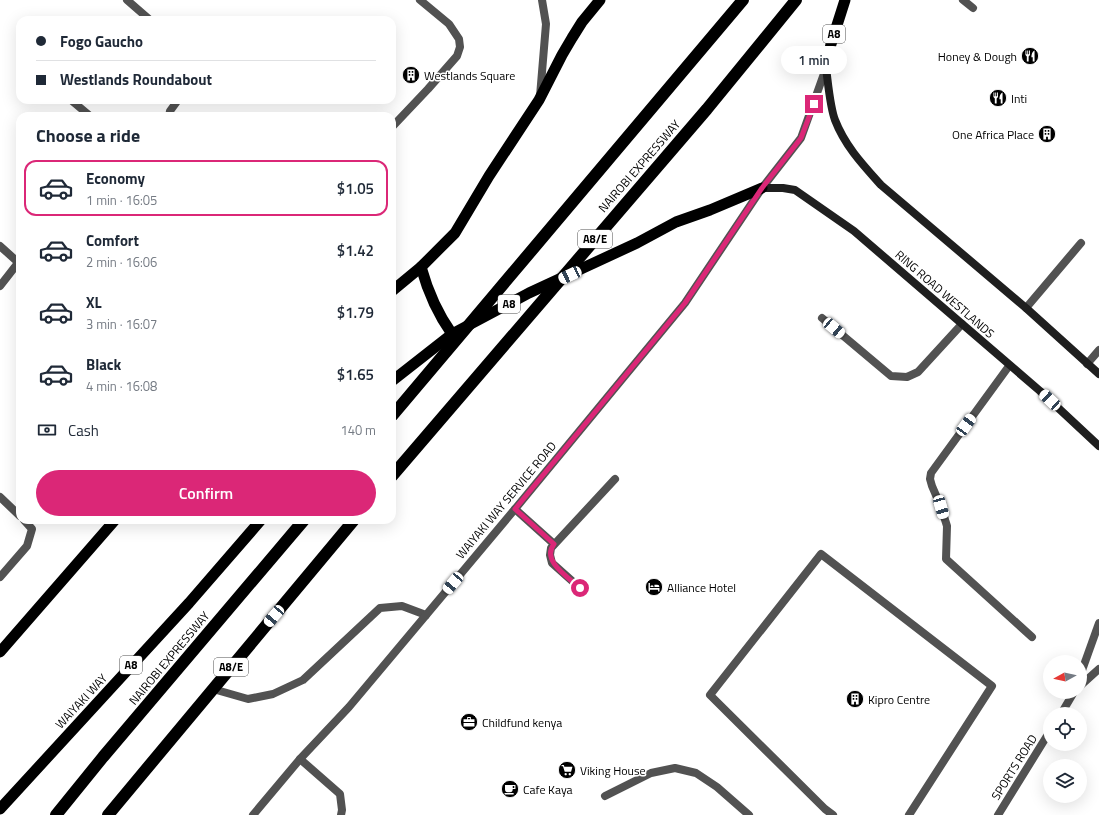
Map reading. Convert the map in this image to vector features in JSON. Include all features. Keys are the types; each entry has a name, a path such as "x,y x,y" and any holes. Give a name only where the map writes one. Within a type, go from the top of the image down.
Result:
{"highway":[{"path":"396,288 421,267 455,233 489,176 539,100 562,55 582,22 600,0"},
{"path":"396,411 743,0"},
{"name":"NAIROBI EXPRESSWAY","path":"396,471 706,109 796,0"},
{"name":"A8","path":"826,68 831,44 845,0"},
{"name":"A8","path":"396,378 452,334 529,293 637,243 676,222 710,210 762,188"},
{"path":"421,267 426,286 440,317 452,334"},
{"path":"0,652 112,524"},
{"name":"WAIYAKI WAY","path":"0,809 189,603 258,524"},
{"name":"NAIROBI EXPRESSWAY","path":"56,815 108,751 301,524"},
{"name":"A8/E","path":"108,815 351,524"}],"main road":[{"path":"826,68 834,119 847,145 881,186 1026,308 1099,374"},
{"name":"RING ROAD WESTLANDS","path":"762,188 784,188 795,190 854,231 1009,366 1040,391 1099,446"}],"street":[{"path":"127,0 145,16"},
{"path":"396,123 457,56 460,47 459,39 449,24 420,0"},
{"path":"539,100 546,24 542,0"},
{"path":"963,0 974,8"},
{"name":"A8","path":"762,188 801,138 826,68"},
{"path":"76,104 85,112"},
{"name":"WAIYAKI WAY SERVICE ROAD","path":"253,815 300,759 349,707 685,303 762,188"},
{"path":"1026,308 1081,243"},
{"path":"0,246 16,261"},
{"path":"0,286 16,267"},
{"path":"822,318 891,376 907,377 918,372 962,324"},
{"path":"1087,364 1099,350"},
{"path":"1009,366 931,473 930,479 941,507 946,526 946,559 1032,637"},
{"path":"580,588 552,563 550,555 551,548 615,479"},
{"path":"0,497 16,512"},
{"path":"515,509 554,544"},
{"path":"0,577 27,546 32,529 28,524"},
{"path":"833,815 710,695 821,554 992,686 909,815"},
{"path":"213,689 248,699 273,694 303,680 380,608 402,606 426,615"},
{"path":"1087,656 1099,623"},
{"path":"1087,680 1099,670"},
{"name":"SPORTS ROAD","path":"999,815 1043,743"},
{"path":"300,759 340,794 342,810 341,815"},
{"path":"605,796 651,773 675,768 696,773 717,787 749,815"}],"place":[{"name":"Honey & Dough","path":"1030,56"},
{"name":"Westlands Square","path":"411,75"},
{"name":"Inti","path":"998,98"},
{"name":"One Africa Place","path":"1047,134"},
{"name":"Alliance Hotel","path":"654,587"},
{"name":"Kipro Centre","path":"855,699"},
{"name":"Childfund kenya","path":"469,722"},
{"name":"Viking House","path":"567,770"},
{"name":"Cafe Kaya","path":"510,789"}],"route":[{"path":"580,588 552,563 550,555 551,548 554,544 515,509 685,303 762,188 801,138 814,104"}]}
